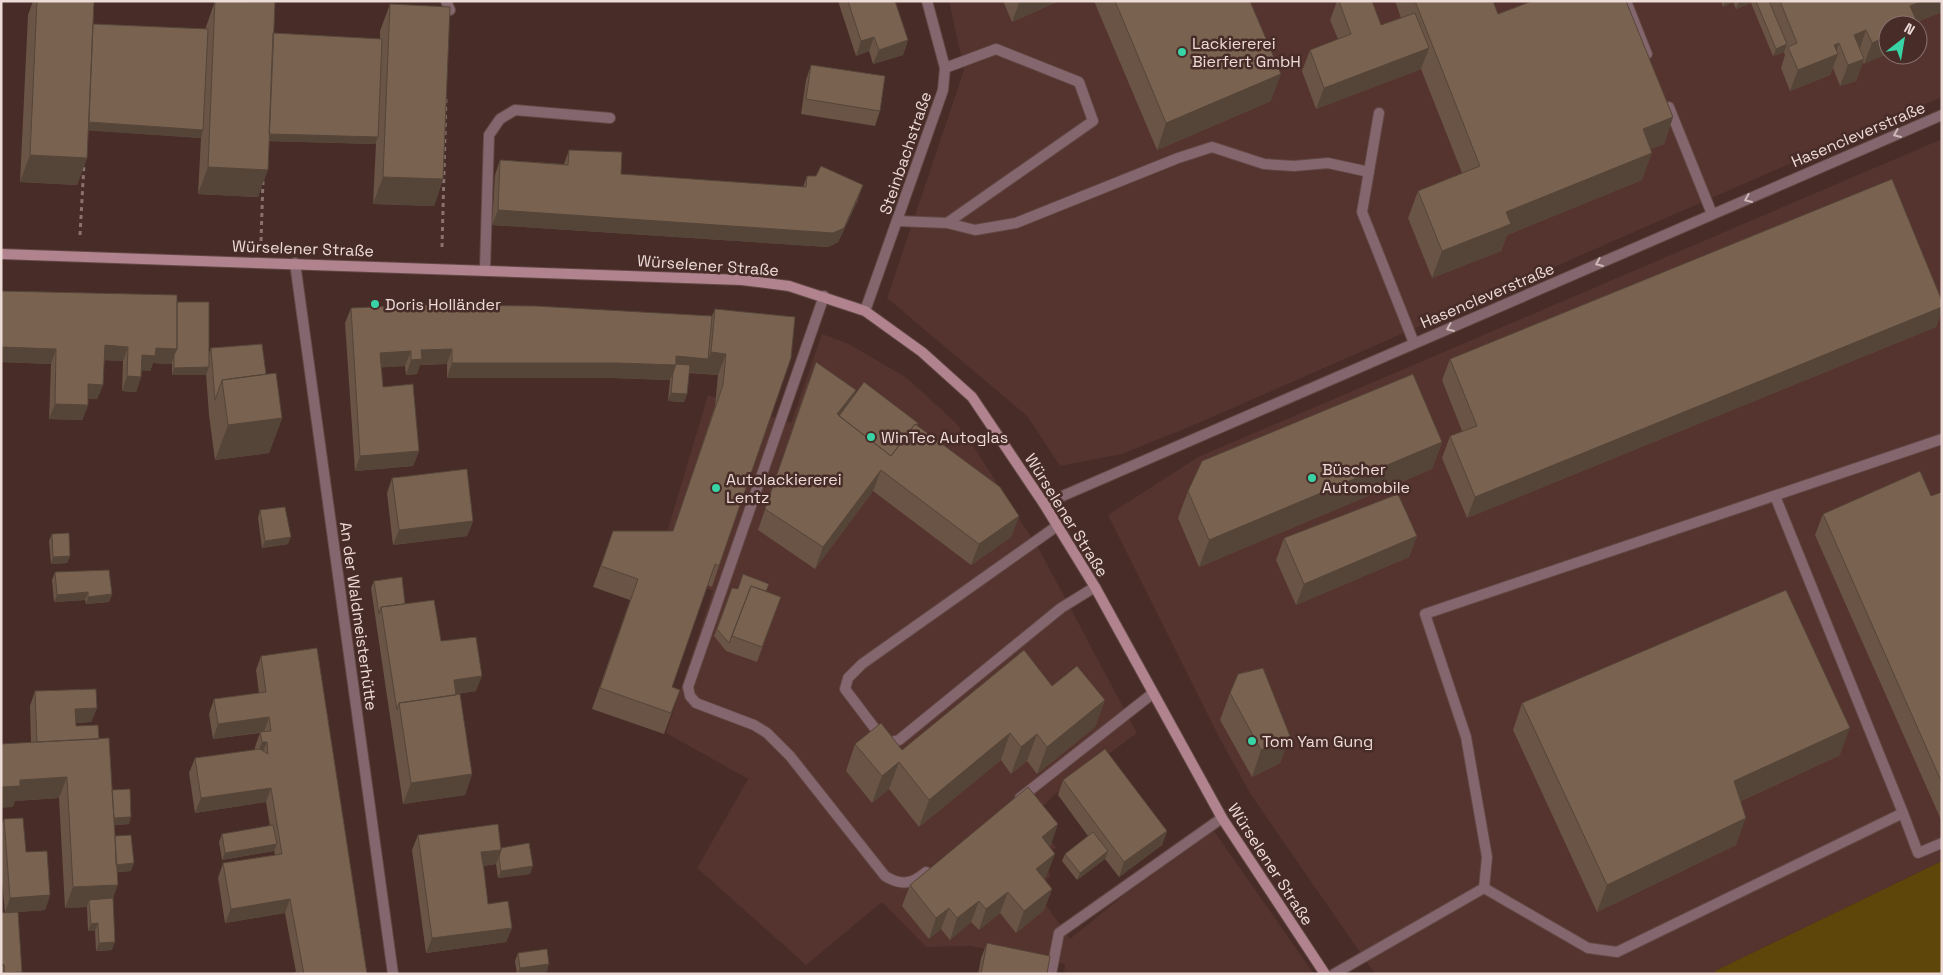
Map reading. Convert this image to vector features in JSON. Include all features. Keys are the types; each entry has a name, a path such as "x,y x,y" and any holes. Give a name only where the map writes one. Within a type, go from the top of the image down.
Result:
{"main road":[{"name":"Würselener Straße","path":"1,254 441,267 742,280 789,286 865,311 922,352 972,398 1044,504 1095,587 1152,694 1222,818 1325,974"}],"street":[{"name":"Steinbachstraße","path":"865,311 943,90 945,68 928,1"},
{"path":"1626,1 1652,66"},
{"path":"945,68 996,49 1079,82 1093,120 946,224"},
{"path":"1664,94 1712,214"},
{"path":"485,269 490,135 500,120 515,110 610,118"},
{"path":"1379,114 1362,212 1414,343"},
{"name":"Hasencleverstraße","path":"1044,504 1942,115"},
{"path":"897,221 946,224 975,230 1016,223 1178,158 1212,148 1264,164 1294,166 1328,163 1369,172"},
{"name":"An der Waldmeisterhütte","path":"295,263 393,974"},
{"path":"824,296 688,687 690,696 696,703 754,725 767,733 790,756 885,876 894,882 906,884 918,879 933,866"},
{"path":"1484,888 1487,857 1466,737 1426,614 1942,439"},
{"path":"1775,496 1918,853 1942,843"},
{"path":"1057,526 862,664 848,678 845,689 882,738 891,742 899,740 1061,608 1095,587"},
{"path":"1011,805 1152,694"},
{"path":"1484,888 1588,948 1617,952 1903,813"},
{"path":"1051,974 1059,933 1222,818"},
{"path":"1334,974 1484,888"}],"path":[{"path":"441,267 447,88"},
{"path":"79,256 84,161"},
{"path":"260,262 264,171"}],"shaded area":[{"path":"949,1 1942,1 1942,97 1194,425 1122,454 1060,466 1027,416 887,298 964,70"},
{"path":"1942,139 1942,861 1715,971 1716,974 1375,974 1251,795 1219,737 1108,515 1198,457"},
{"path":"822,334 849,344 907,378 955,422 976,450 1040,551 1137,733 1054,795 1032,818 1056,847 1043,860 1051,876 1035,889 1070,939 1124,895 1214,831 1314,974 1064,974 1065,964 970,946 926,947 882,902 806,965 697,868 748,779 666,733 713,591 656,569 708,395 791,423"},
{"path":"1942,861 1942,974 1716,974 1715,971"}],"building":[{"path":"37,1 94,1 87,158 30,155"},
{"path":"215,1 275,2 268,170 208,167"},
{"path":"848,1 895,1 908,40 879,50 874,37 861,41"},
{"name":"Lackiererei Bierfert GmbH","path":"1115,1 1250,1 1281,74 1166,123"},
{"path":"1339,1 1372,1 1381,25 1415,13 1429,48 1324,88 1310,50 1351,34"},
{"path":"1415,1 1493,1 1498,14 1532,1 1626,1 1673,117 1643,129 1652,153 1506,212 1511,224 1442,251 1418,191 1480,166"},
{"path":"1756,1 1769,1 1787,44 1776,49"},
{"path":"1780,1 1923,1 1910,6 1914,15 1878,15 1878,40 1872,43 1866,30 1854,35 1864,59 1848,65 1839,43 1834,45 1838,54 1798,70 1788,47 1797,43"},
{"path":"390,4 450,7 443,179 383,177"},
{"path":"93,24 208,29 203,130 89,122"},
{"path":"273,33 382,39 378,137 269,134"},
{"path":"811,65 885,76 880,111 806,99"},
{"path":"569,150 622,152 621,174 806,187 807,176 816,176 821,166 863,185 844,228 833,233 498,210 500,160 568,165"},
{"path":"1892,179 1942,301 1942,307 1475,497 1450,436 1477,426 1450,359"},
{"path":"1,291 177,295 177,349 156,348 155,356 142,355 141,377 127,376 128,347 105,345 103,385 88,384 88,405 55,404 56,349 1,347"},
{"path":"177,302 209,302 209,367 174,368 174,355 177,349"},
{"path":"419,305 536,306 712,316 708,359 676,356 676,365 452,363 452,349 421,350 422,359 411,360 411,351 380,353 383,387 413,384 419,451 360,456 351,308"},
{"path":"715,309 795,317 791,358 719,566 715,564 672,687 680,690 671,713 600,688 638,579 601,566 613,531 673,531 723,385 726,354 711,352"},
{"path":"262,344 266,374 222,380 215,400 211,348"},
{"path":"816,362 856,390 837,414 891,456 915,424 1000,487 1019,516 979,544 881,470 823,547 765,509"},
{"path":"676,364 690,365 687,394 671,393"},
{"path":"276,373 282,418 228,425 222,380"},
{"name":"Büscher Automobile","path":"1413,374 1442,442 1209,540 1188,491 1202,461"},
{"path":"864,382 918,423 917,425 915,424 891,456 839,416"},
{"path":"467,469 473,521 399,530 392,478"},
{"path":"1920,471 1931,496 1942,492 1942,783 1823,514"},
{"path":"1398,494 1417,536 1304,584 1284,538"},
{"path":"285,507 291,537 265,541 260,510"},
{"path":"69,533 70,556 53,557 52,534"},
{"path":"109,570 112,594 88,597 88,592 57,595 55,572"},
{"path":"743,574 769,584 766,591 751,586 729,643 717,629 732,588 738,589"},
{"path":"402,577 405,604 381,607 379,614 374,581"},
{"path":"751,586 781,597 762,647 732,636"},
{"path":"1786,590 1850,728 1734,781 1746,818 1607,885 1522,703"},
{"path":"434,600 441,641 476,637 482,676 454,680 456,695 399,703 397,710 381,607"},
{"path":"317,648 367,974 304,974 290,899 231,909 223,863 282,854 271,788 201,798 195,758 260,749 268,754 267,742 262,742 260,732 271,731 269,717 218,724 214,699 266,692 261,656"},
{"path":"1024,650 1052,686 1077,666 1105,700 1047,747 1037,734 1021,747 1010,733 929,800 899,762 882,776 855,744 881,723 902,750"},
{"path":"1263,668 1290,736 1261,750 1230,693 1238,674"},
{"path":"96,689 97,708 75,709 76,726 98,725 99,739 37,742 35,691"},
{"path":"460,694 472,774 411,783 399,703"},
{"path":"109,738 118,885 73,887 67,777 20,780 20,786 1,787 1,744"},
{"path":"1105,749 1167,831 1124,862 1063,780"},
{"path":"1028,787 1058,824 1042,837 1055,854 1036,869 1052,889 1024,911 1008,892 986,909 979,901 957,918 949,908 936,918 910,885"},
{"path":"130,789 131,817 114,818 112,790"},
{"path":"23,818 26,852 47,851 50,895 10,898 4,819"},
{"path":"498,824 501,850 481,852 488,904 508,901 512,928 432,938 418,835"},
{"path":"273,825 277,844 225,853 222,834"},
{"path":"1093,832 1108,851 1080,873 1065,854"},
{"path":"131,835 134,863 116,865 115,836"},
{"path":"529,843 533,866 501,871 499,857 501,848"},
{"path":"113,898 115,942 99,943 98,923 91,924 89,900"},
{"path":"18,912 22,972 4,973 4,965 1,965 1,913"},
{"path":"987,943 1050,956 1047,974 981,974"},
{"path":"547,949 549,964 520,968 518,953"},
{"path":"1,965 4,965 4,974 1,974"}],"place":[{"name":"Lackiererei Bierfert GmbH","path":"1182,52"},
{"name":"Doris Holländer","path":"375,304"},
{"name":"WinTec Autoglas","path":"871,437"},
{"name":"Büscher Automobile","path":"1312,478"},
{"name":"Autolackiererei Lentz","path":"716,488"},
{"name":"Tom Yam Gung","path":"1252,741"}]}
